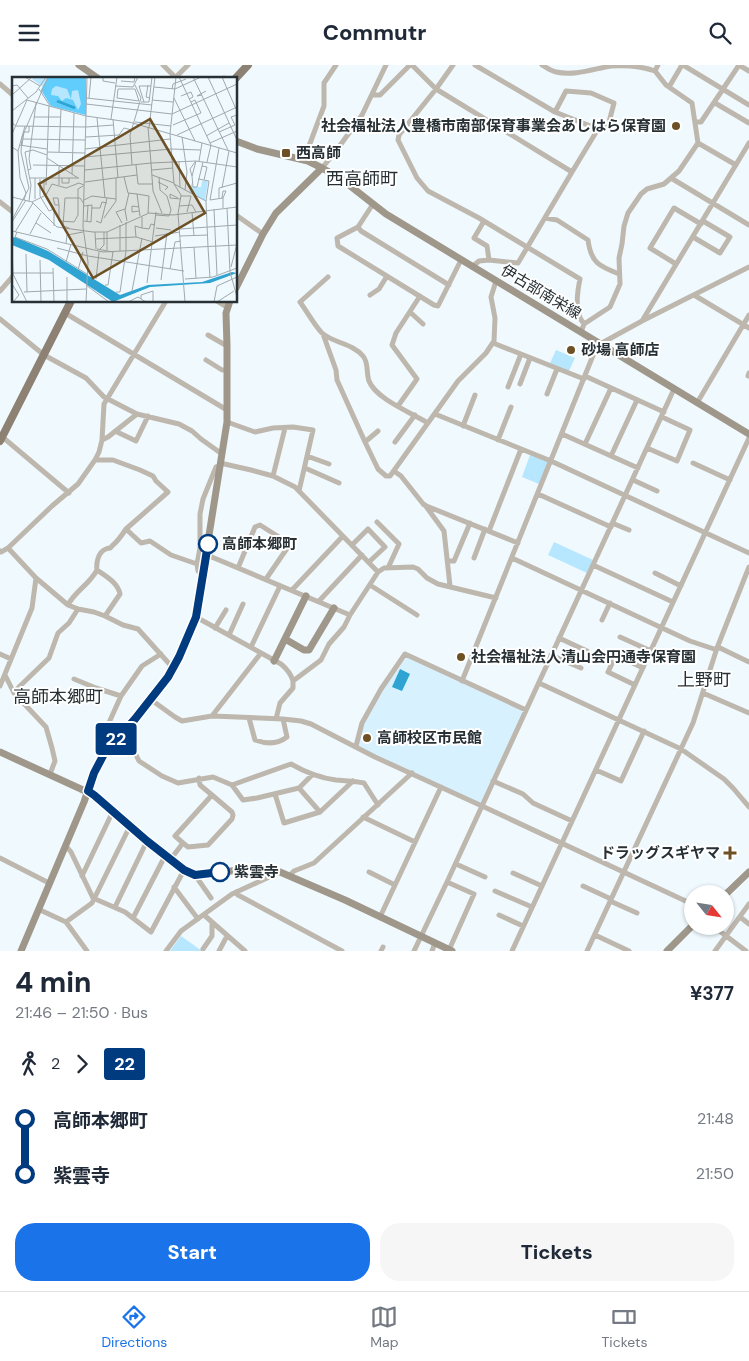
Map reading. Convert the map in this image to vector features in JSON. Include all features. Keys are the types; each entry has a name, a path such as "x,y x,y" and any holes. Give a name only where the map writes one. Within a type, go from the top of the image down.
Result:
{"main road":[{"path":"237,77 248,65"},
{"path":"1,438 70,303"}],"street":[{"path":"79,65 96,77"},
{"path":"163,65 174,77"},
{"path":"176,77 188,65"},
{"path":"308,161 306,154 324,106 324,83 336,65"},
{"path":"238,284 263,234 276,213 322,168 336,151 362,115 386,65"},
{"path":"372,95 380,95 411,65 436,89 572,172"},
{"path":"453,65 399,135 398,140 417,178 428,191 484,221 580,279 577,292 578,310 584,324"},
{"path":"475,65 555,112 598,129"},
{"path":"566,65 566,73"},
{"path":"655,71 658,65"},
{"path":"669,87 683,65 749,105"},
{"path":"695,123 701,122 739,65 749,71"},
{"path":"544,66 554,72 566,73 590,71 611,66 635,66 655,71 669,87 692,103 698,143 679,171 664,183 647,189 641,194 628,213 619,258 620,284 610,307 584,324 581,333"},
{"path":"0,84 12,93"},
{"path":"472,267 479,261 488,260 518,263 598,129 609,122 614,103 590,93 566,91 555,112"},
{"path":"715,103 749,123"},
{"name":"伊古部南栄線","path":"238,142 257,149 308,161 340,178 386,214 749,434"},
{"path":"698,143 736,165"},
{"path":"642,321 749,143"},
{"path":"671,178 749,225"},
{"path":"0,202 12,211"},
{"path":"373,204 358,227 337,238 338,246 438,306 461,260"},
{"path":"676,264 650,248 674,208 730,237 720,253 693,237"},
{"path":"238,216 263,234"},
{"path":"545,217 557,220 588,240 594,259 601,267 619,274"},
{"path":"484,221 474,238 487,247 488,260"},
{"path":"358,227 361,231 448,285"},
{"path":"462,681 599,344 749,267"},
{"path":"370,295 380,289 387,276"},
{"path":"0,291 12,277"},
{"path":"328,277 300,302 323,334 336,370 337,380 378,469 386,476 390,476 394,471 458,381 486,353 493,343 495,318 490,297 496,281"},
{"path":"694,295 749,328"},
{"path":"398,406 417,379 392,345 396,333 420,296"},
{"path":"0,551 8,547 52,506 69,493 95,460 102,440 104,405 165,303"},
{"path":"20,951 66,846 99,761 168,677 196,617 228,410 226,313 228,304"},
{"path":"410,312 423,324"},
{"path":"65,313 228,410"},
{"path":"697,403 749,315"},
{"path":"0,319 44,355 86,378 104,397 137,414 179,424 192,431 222,454"},
{"path":"323,334 346,343 363,356 368,368 369,381 382,397 428,423"},
{"path":"208,335 228,346"},
{"path":"493,343 611,388 637,400 690,430 677,461 648,448"},
{"path":"508,387 521,354"},
{"path":"520,384 530,358"},
{"path":"206,360 222,370 227,370"},
{"path":"547,394 557,369"},
{"path":"585,444 611,388"},
{"path":"414,951 448,882 674,389"},
{"path":"463,426 475,395"},
{"path":"611,456 637,400"},
{"path":"498,440 511,407"},
{"path":"102,440 137,414"},
{"path":"435,414 551,461 749,553"},
{"path":"395,442 415,415"},
{"path":"115,431 136,441 148,416"},
{"path":"226,422 255,432 285,427 313,430 299,491"},
{"path":"273,476 285,427"},
{"path":"365,442 378,431"},
{"path":"562,434 638,468"},
{"path":"1,438 69,493"},
{"path":"512,951 749,438"},
{"path":"474,558 521,449"},
{"path":"307,456 328,464"},
{"path":"68,605 71,598 92,579 97,570 96,564 103,551 110,548 126,529 168,492 153,477 140,470 113,460 95,460"},
{"path":"693,463 730,480"},
{"path":"204,575 198,571 200,514 203,499 216,467 220,465 273,476 295,487 378,572"},
{"path":"305,468 339,483"},
{"path":"394,471 401,476 444,531 450,586"},
{"path":"632,480 657,491"},
{"path":"538,493 612,525 629,530"},
{"path":"424,505 518,543"},
{"path":"377,522 399,544 388,568"},
{"path":"448,561 454,561 470,523"},
{"path":"238,568 255,527 260,525 290,544 266,579"},
{"path":"126,529 141,543 150,541 171,555 198,564"},
{"path":"352,545 368,529 385,547 369,562"},
{"path":"292,590 343,536"},
{"path":"8,547 36,578 68,605 94,612 122,625 138,629 173,668"},
{"path":"207,555 350,615"},
{"path":"319,601 362,555"},
{"path":"512,558 690,641 714,649 717,648 749,663"},
{"path":"593,565 673,602"},
{"path":"293,681 321,660 329,644 344,627 378,572 384,568 413,567 438,584 496,598"},
{"path":"587,951 681,749 703,693 717,648 749,567"},
{"path":"97,570 110,579 119,589 120,594 105,616"},
{"path":"654,573 681,586"},
{"path":"0,686 32,608 36,578"},
{"path":"250,647 280,585"},
{"path":"370,585 417,615"},
{"path":"274,661 306,596"},
{"path":"602,620 610,603"},
{"path":"228,635 243,604"},
{"path":"285,639 309,651 334,608"},
{"path":"14,693 49,659 58,633 69,623 78,609"},
{"path":"215,628 226,610"},
{"path":"196,617 261,653 286,669 292,676 293,688 280,703 276,719"},
{"path":"620,637 651,651"},
{"path":"559,639 587,651"},
{"path":"212,716 261,653"},
{"path":"0,654 11,659"},
{"path":"100,733 107,727 121,696 142,667 161,654"},
{"path":"356,746 362,723 381,689 405,654 526,711"},
{"path":"552,655 581,668"},
{"path":"635,685 608,672 616,655 643,668"},
{"path":"5,675 14,693 46,727 55,761 50,774"},
{"path":"74,679 121,696"},
{"path":"539,683 681,749 724,779 749,807"},
{"path":"703,693 749,713"},
{"path":"150,699 182,721 212,716 283,719 311,724 374,757 412,773 684,901"},
{"path":"249,718 255,740 275,743 287,737 283,719"},
{"path":"107,727 132,749 139,761 162,776 178,783 212,777 232,785 243,800 299,788 312,775"},
{"path":"596,770 621,781 644,731"},
{"path":"0,752 88,791 168,858 184,870 195,875 211,898"},
{"path":"232,785 291,764 312,775 364,783 378,805"},
{"path":"290,875 294,871 314,863 412,773"},
{"path":"199,778 200,785 212,795 232,812 233,815 232,819 208,845 188,847 175,836 212,795"},
{"path":"275,794 284,823 320,812 353,781"},
{"path":"493,781 523,795 533,803 572,821"},
{"path":"380,917 441,787"},
{"path":"299,788 320,812"},
{"path":"82,876 113,811"},
{"path":"364,817 415,842"},
{"path":"66,922 95,899 131,826"},
{"path":"115,907 147,841"},
{"path":"133,918 168,858 183,843"},
{"path":"66,846 71,852 93,898 125,912 151,932 184,870"},
{"path":"0,858 49,883"},
{"path":"456,864 485,877"},
{"path":"195,875 258,868 280,872 450,950 474,894 448,882"},
{"path":"166,951 181,931 198,919 236,893 280,872"},
{"path":"369,872 395,885"},
{"path":"734,886 749,872"},
{"path":"513,873 542,887"},
{"path":"583,886 637,913"},
{"path":"174,887 198,919"},
{"path":"495,891 532,907"},
{"path":"236,893 334,949 342,951"},
{"path":"715,951 749,906"},
{"path":"38,909 66,922 87,951"},
{"path":"204,915 245,951"},
{"path":"499,915 523,927"},
{"path":"740,917 749,924"},
{"path":"203,949 212,936 212,923"},
{"path":"667,951 684,934"},
{"path":"594,935 629,951"},
{"path":"219,951 227,936"},
{"path":"726,936 746,951"},
{"path":"432,951 435,943"}],"shaded area":[{"path":"556,350 575,358 569,371 550,363"},
{"path":"530,455 548,462 539,484 522,477"},
{"path":"554,542 593,560 587,573 548,555"},
{"path":"407,657 521,710 523,713 481,803 359,746 362,725 380,693"},
{"path":"181,936 202,951 170,951"}],"water":[{"path":"400,669 410,674 402,691 392,687"}],"bus line":[{"name":"22","path":"208,544 195,623 179,657 168,677 99,761 88,791 184,870 195,875 220,872"}],"place":[{"name":"社会福祉法人豊橋市南部保育事業会あしはら保育園","path":"676,126"},
{"name":"西高師","path":"286,153"},
{"name":"砂場 高師店","path":"571,350"},
{"name":"高師本郷町","path":"208,544"},
{"name":"社会福祉法人清山会円通寺保育園","path":"461,657"},
{"name":"高師校区市民館","path":"367,738"},
{"name":"ドラッグスギヤマ","path":"730,853"},
{"name":"紫雲寺","path":"220,872"}],"district":[{"name":"西高師町","path":"362,179"},
{"name":"上野町","path":"704,680"},
{"name":"高師本郷町","path":"58,697"}]}
